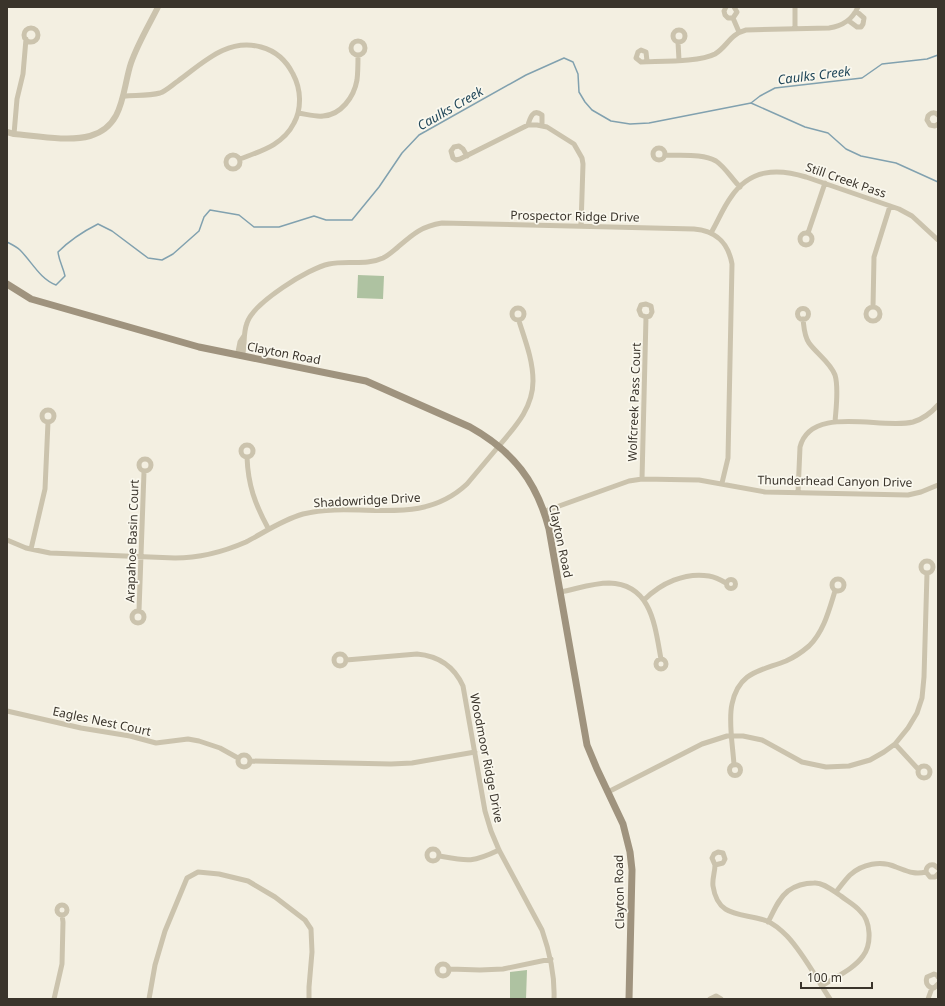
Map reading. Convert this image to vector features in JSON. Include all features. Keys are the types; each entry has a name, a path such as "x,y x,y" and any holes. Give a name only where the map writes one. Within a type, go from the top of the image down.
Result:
{"main road":[{"name":"Clayton Road","path":"7,284 31,298 54,306 199,347 366,381 483,434 509,455 523,471 545,511 587,745 623,824 628,842 631,860 629,999"}],"street":[{"path":"26,39 23,74 16,99 10,133 66,138 88,136 96,134 108,126 116,117 124,96 127,76 132,62 158,7"},
{"path":"726,7 724,11 725,16 728,18 733,18"},
{"path":"734,7 736,12 733,18 739,32"},
{"path":"795,7 795,28"},
{"path":"647,61 706,58 716,53 734,35 746,30 836,27 849,20 857,9 864,18 861,27 857,27 849,20"},
{"path":"678,42 679,60"},
{"path":"124,96 160,93 222,50 244,45 254,46 273,52 281,57 292,72 300,96 298,113 290,130 281,140 265,150 240,159"},
{"path":"298,113 324,116 333,113 345,104 353,93 357,81 358,55"},
{"path":"528,125 531,116 537,112 542,115 542,126"},
{"path":"938,115 936,113 931,113 927,120 930,125 935,126 938,124"},
{"path":"467,156 528,125 542,126 569,140 577,148 583,164 581,226"},
{"path":"665,155 701,156 712,159 721,165 740,187"},
{"name":"Still Creek Pass","path":"711,233 730,197 745,182 757,175 778,171 792,173 899,209 912,216 938,240"},
{"path":"808,233 825,184"},
{"path":"873,307 874,257 890,206"},
{"name":"Prospector Ridge Drive","path":"240,356 243,353 245,344 244,336 247,322 258,306 269,297 316,268 330,264 361,263 384,258 418,230 434,224 442,222 694,229 711,233"},
{"path":"711,233 725,245 729,251 732,264 728,458 722,483"},
{"name":"Wolfcreek Pass Court","path":"642,478 646,317"},
{"path":"803,319 804,330 809,343 827,362 835,375 836,422"},
{"name":"Shadowridge Drive","path":"7,540 31,549 50,553 184,558 209,554 240,544 268,528 294,517 318,511 402,510 420,509 433,505 449,498 462,488 522,418 532,394 533,380 530,355 520,321"},
{"path":"798,492 800,447 808,432 818,425 836,422 908,423 921,419 938,405"},
{"path":"31,549 45,489 48,422"},
{"path":"247,457 251,493 268,528"},
{"name":"Arapahoe Basin Court","path":"139,611 144,472"},
{"name":"Thunderhead Canyon Drive","path":"545,511 629,481 642,478 700,480 765,492 908,495 921,492 938,485"},
{"path":"608,792 702,744 719,738 743,736 762,740 802,762 826,767 849,766 861,763 876,757 895,744 914,720 920,706 924,690 927,573"},
{"path":"644,600 662,585 690,576 710,576 726,583"},
{"path":"560,592 609,583 628,587 636,592 644,600 653,620 661,659"},
{"path":"734,765 732,705 735,694 752,673 762,668 790,659 809,646 821,630 835,591"},
{"name":"Woodmoor Ridge Drive","path":"346,660 417,654 434,657 446,663 454,671 463,686 485,811 491,831 499,850 542,930 551,958 554,981 554,999"},
{"name":"Eagles Nest Court","path":"7,711 81,728 156,742 188,739 199,741 220,748 238,758"},
{"path":"895,744 918,769"},
{"name":"Eagles Nest Court","path":"250,761 391,764 412,763 475,752"},
{"name":"Eagles Nest Court","path":"238,758 246,755 250,761"},
{"name":"Eagles Nest Court","path":"238,758 238,764 243,767 249,765 250,761"},
{"path":"439,856 470,860 483,858 499,850"},
{"path":"836,892 856,870 875,864 884,863 915,874 926,872"},
{"path":"715,865 713,885 716,899 725,909 734,914 768,922 786,936 798,951 830,999"},
{"path":"926,872 927,867 930,865 934,865 938,868"},
{"path":"150,999 156,964 165,931 187,878 198,872 228,875 248,881 275,897 306,920 311,929 312,952 309,999"},
{"path":"926,872 930,877 935,877 938,874"},
{"path":"768,922 781,898 794,888 803,884 820,884 836,892 861,911 869,928 868,942 864,955 857,963 822,986"},
{"path":"54,999 62,964 62,915"},
{"path":"450,969 503,969 551,958"},
{"path":"932,988 927,983 927,977 934,974 938,977"},
{"path":"928,999 932,988 938,984"},
{"path":"710,999 716,996 721,999"}],"green space":[{"path":"358,275 384,276 383,299 357,298"},
{"path":"527,970 526,999 510,999 510,972"}],"waterway":[{"name":"Caulks Creek","path":"7,242 19,249 45,279 56,285 65,276 58,252 76,236 98,224 112,231 148,258 162,260 173,254 199,231 204,217 210,210 239,215 254,227 279,227 314,216 326,220 352,220 379,187 402,153 419,135 526,75 564,58 573,62 578,74 579,92 592,110 611,121 630,124 649,123 751,103 775,88 862,78 882,64 927,59 938,55"},
{"path":"751,103 805,127 828,133 846,149 861,156 896,163 938,182"}]}
